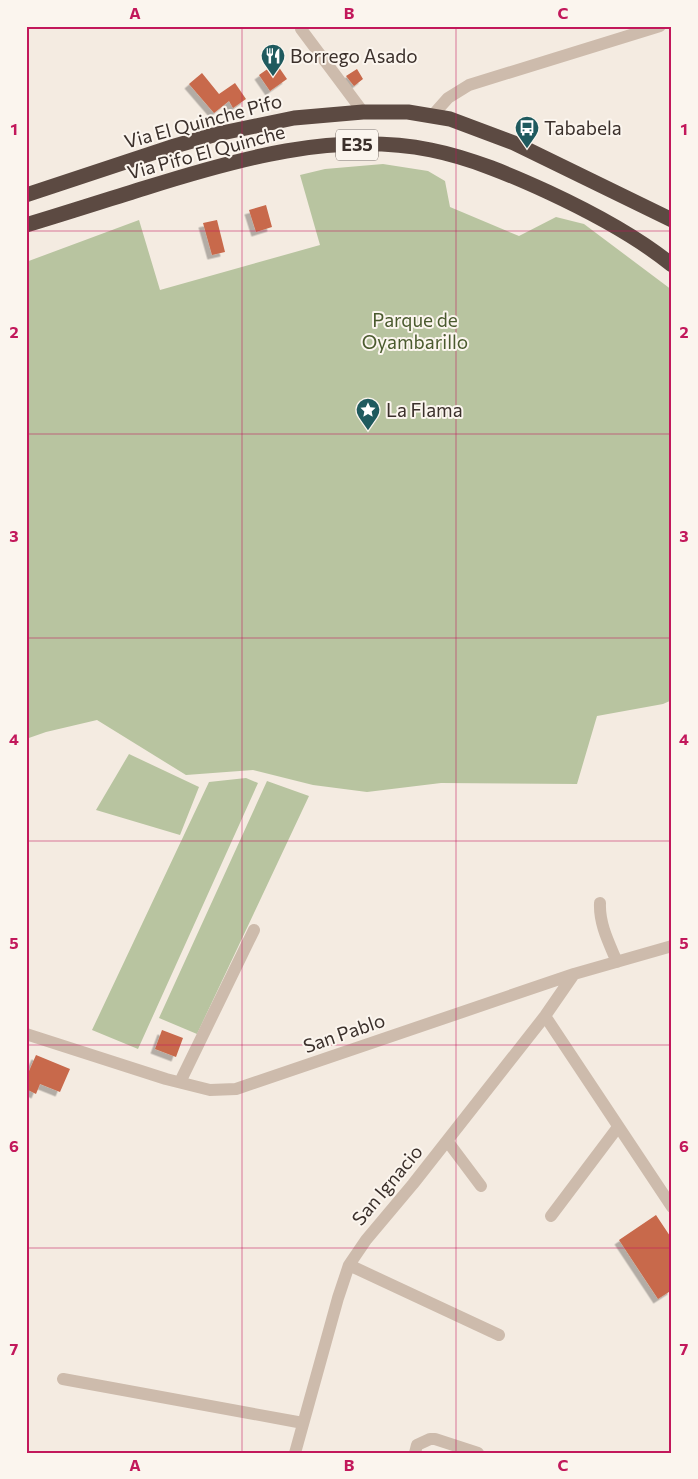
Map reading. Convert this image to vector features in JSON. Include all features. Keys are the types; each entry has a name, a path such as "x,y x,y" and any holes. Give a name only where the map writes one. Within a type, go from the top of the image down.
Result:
{"highway":[{"name":"Via El Quinche Pifo","path":"26,195 217,134 294,118 363,112 408,112 450,119 514,143 672,220"},
{"name":"Via Pifo El Quinche","path":"26,225 183,176 245,159 300,148 344,144 382,144 431,150 513,176 578,206 630,236 672,265"}],"street":[{"path":"432,116 448,98 470,86 660,26"},
{"path":"301,29 363,112"},
{"path":"600,903 599,911 617,962"},
{"path":"180,1082 254,930"},
{"name":"San Pablo","path":"26,1034 210,1090 236,1089 574,974 672,946"},
{"name":"San Ignacio","path":"296,1453 338,1298 349,1265 366,1240 413,1184 544,1016 574,974"},
{"path":"544,1016 672,1207"},
{"path":"551,1216 618,1127"},
{"path":"446,1142 481,1186"},
{"path":"349,1265 499,1335"},
{"path":"63,1379 303,1423"},
{"path":"415,1453 417,1445 430,1439 478,1453"}],"green space":[{"name":"Parque de Oyambarillo","path":"383,164 428,171 445,181 450,207 519,236 556,217 584,224 672,290 672,700 663,704 597,716 577,784 441,783 367,792 313,785 253,770 186,775 97,720 46,732 26,739 26,262 139,220 160,290 320,245 300,175 325,169"},
{"path":"129,754 199,787 180,835 96,810"},
{"path":"246,778 258,783 138,1049 92,1030 209,782"},
{"path":"267,781 309,796 197,1034 159,1018"}],"building":[{"name":"Borrego Asado","path":"276,63 287,79 270,91 259,75"},
{"path":"357,69 363,79 354,86 346,76"},
{"path":"202,73 219,94 235,83 246,99 233,108 229,101 214,113 189,84"},
{"path":"266,205 272,227 256,232 249,210"},
{"path":"217,220 225,252 212,255 203,223"},
{"path":"162,1030 183,1038 176,1057 155,1049"},
{"path":"36,1055 70,1069 60,1092 40,1084 36,1094 26,1089 26,1078"},
{"path":"656,1215 672,1239 672,1290 658,1299 619,1240"}],"place":[{"name":"Borrego Asado","path":"273,77"},
{"name":"Tababela","path":"527,149"},
{"name":"La Flama","path":"368,431"}]}
